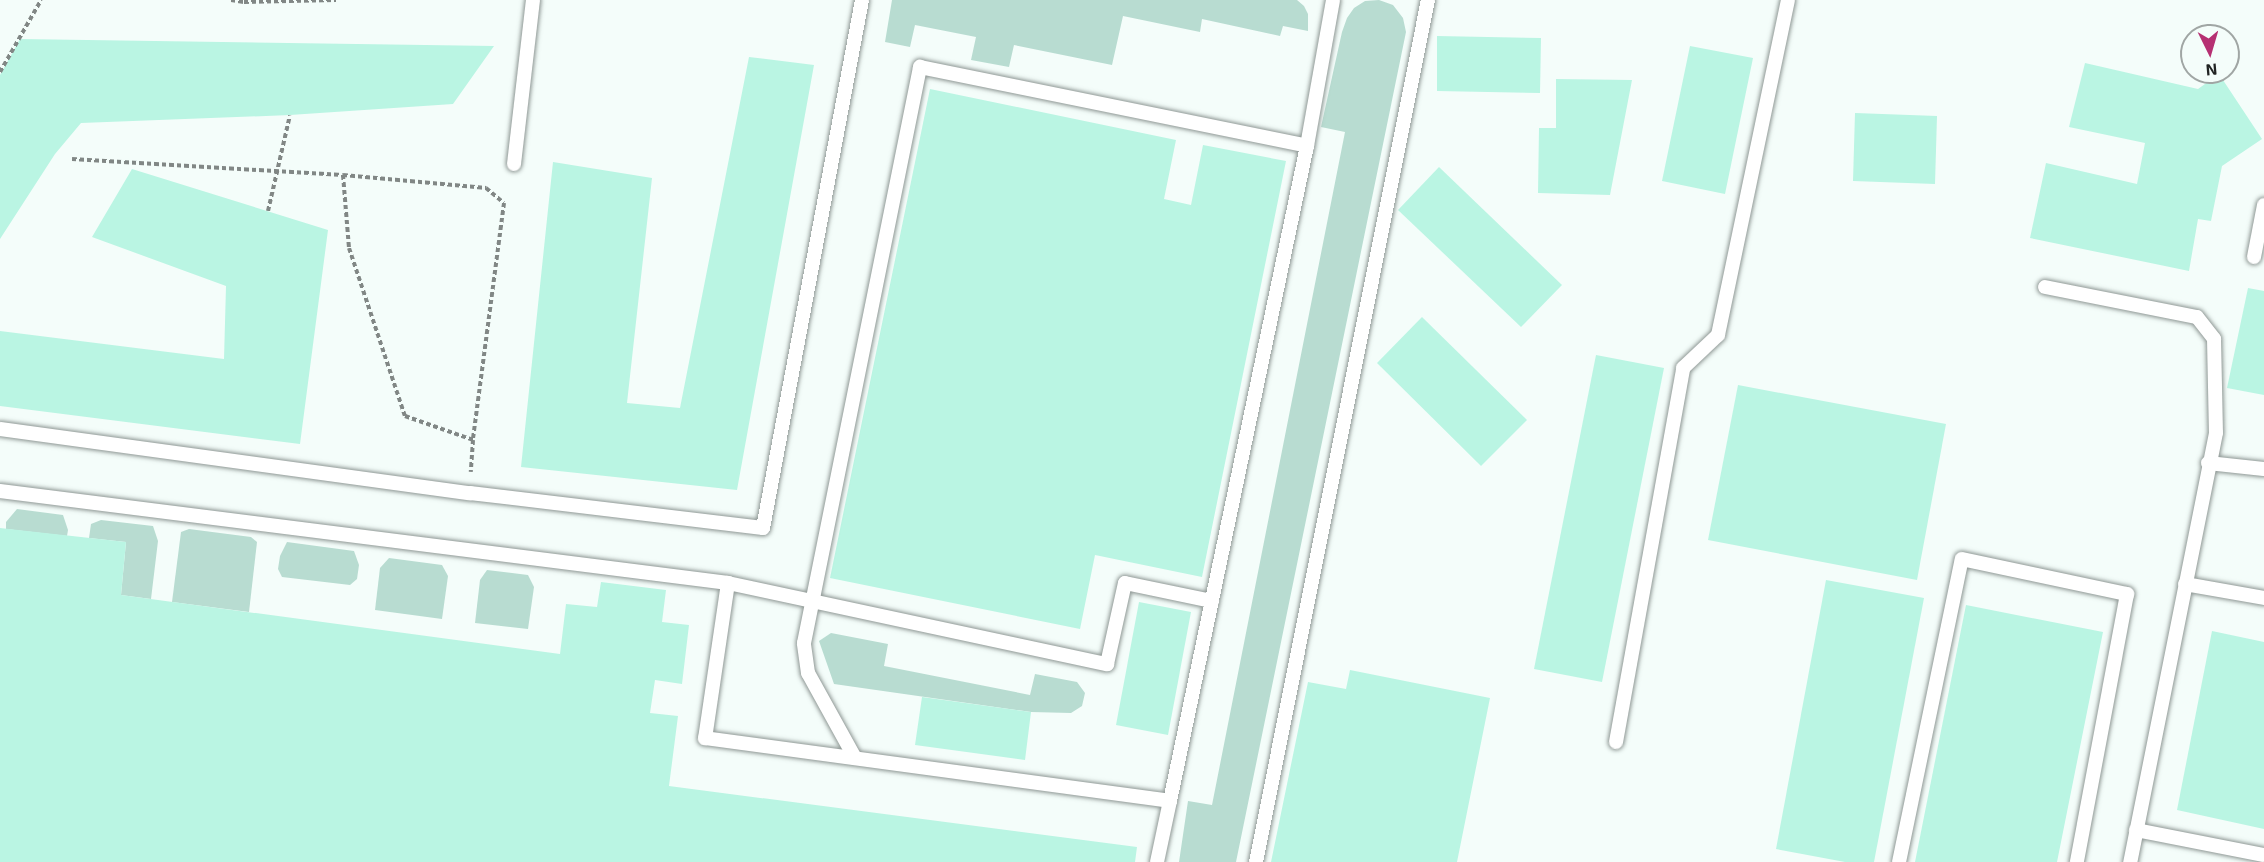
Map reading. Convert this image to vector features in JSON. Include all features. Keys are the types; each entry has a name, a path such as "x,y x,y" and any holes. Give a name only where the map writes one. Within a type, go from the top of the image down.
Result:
{"lane":[{"path":"514,164 533,0"},
{"path":"0,429 470,493 763,528 862,0"},
{"path":"1157,862 1306,146 1333,0"},
{"path":"1256,862 1428,0"},
{"path":"1616,742 1683,368 1718,335 1788,0"},
{"path":"855,758 808,674 804,643 920,67 1306,146"},
{"path":"2253,257 2264,205"},
{"path":"2045,286 2197,317 2214,339 2216,433 2208,463 2130,862"},
{"path":"2208,463 2264,470"},
{"path":"0,491 728,583 812,603 1107,664 1125,583 1212,601"},
{"path":"1899,862 1962,559 2127,594 2077,862"},
{"path":"728,583 705,738 1170,801"},
{"path":"2185,584 2264,598"},
{"path":"2136,830 2264,855"}],"path":[{"path":"0,72 41,0"},
{"path":"231,0 336,0"},
{"path":"268,211 290,115"},
{"path":"72,159 343,175 486,188 504,203 473,440 470,493"},
{"path":"343,175 349,248 405,416 473,440"}],"green space":[{"path":"892,0 1297,0 1308,14 1308,31 1283,26 1280,36 1202,19 1200,32 1123,16 1112,65 1014,45 1009,67 971,60 976,37 915,25 910,47 885,42"},
{"path":"1379,0 1393,5 1403,18 1406,32 1236,862 1179,862 1188,801 1212,805 1345,132 1321,127 1342,32 1354,8 1365,1"},
{"path":"17,509 63,515 68,530 67,536 6,529 6,522"},
{"path":"101,520 153,526 158,541 151,599 121,595 126,542 89,538 91,524"},
{"path":"189,529 251,537 257,542 249,612 172,602 181,532"},
{"path":"287,542 354,551 359,565 357,579 350,585 282,577 278,569 280,556"},
{"path":"389,558 442,565 448,576 442,619 375,610 380,568"},
{"path":"487,570 528,575 534,587 528,629 475,623 480,580"},
{"path":"831,633 888,644 884,666 1030,695 1035,674 1077,682 1085,693 1082,706 1071,713 1031,712 834,684 819,641"}],"building":[{"path":"1437,36 1541,38 1540,93 1437,91"},
{"path":"20,39 494,46 453,104 290,115 81,123 55,154 0,239 0,75"},
{"path":"1690,46 1753,58 1725,194 1662,181"},
{"path":"749,57 814,65 737,490 521,467 553,162 652,178 627,403 680,408"},
{"path":"2085,63 2198,89 2205,84 2226,84 2262,139 2222,166 2211,221 2198,219 2189,271 2030,238 2046,163 2137,184 2145,143 2069,127"},
{"path":"1556,79 1632,80 1610,195 1538,193 1539,128 1556,128"},
{"path":"930,89 1176,140 1164,199 1191,205 1203,145 1286,161 1202,577 1095,555 1080,629 830,578"},
{"path":"1855,113 1937,116 1935,184 1853,181"},
{"path":"1439,167 1562,285 1521,327 1398,210"},
{"path":"132,169 328,230 300,444 0,406 0,331 224,359 226,286 92,237"},
{"path":"2248,288 2264,291 2264,395 2227,388"},
{"path":"1422,317 1527,420 1481,466 1377,363"},
{"path":"1596,355 1664,368 1602,682 1534,669"},
{"path":"1738,385 1946,424 1917,580 1708,540"},
{"path":"0,528 126,542 121,595 560,654 566,604 597,607 601,582 666,590 662,622 689,625 682,684 655,680 650,713 678,716 669,786 1137,847 1135,862 0,862"},
{"path":"1826,580 1924,598 1874,862 1845,862 1776,849"},
{"path":"1139,602 1191,612 1168,735 1116,725"},
{"path":"1966,605 2103,632 2057,862 1915,862"},
{"path":"2212,631 2264,642 2264,829 2177,810"},
{"path":"1350,670 1490,698 1457,862 1271,862 1308,682 1346,689"},
{"path":"922,697 1031,712 1025,760 915,745"}]}
